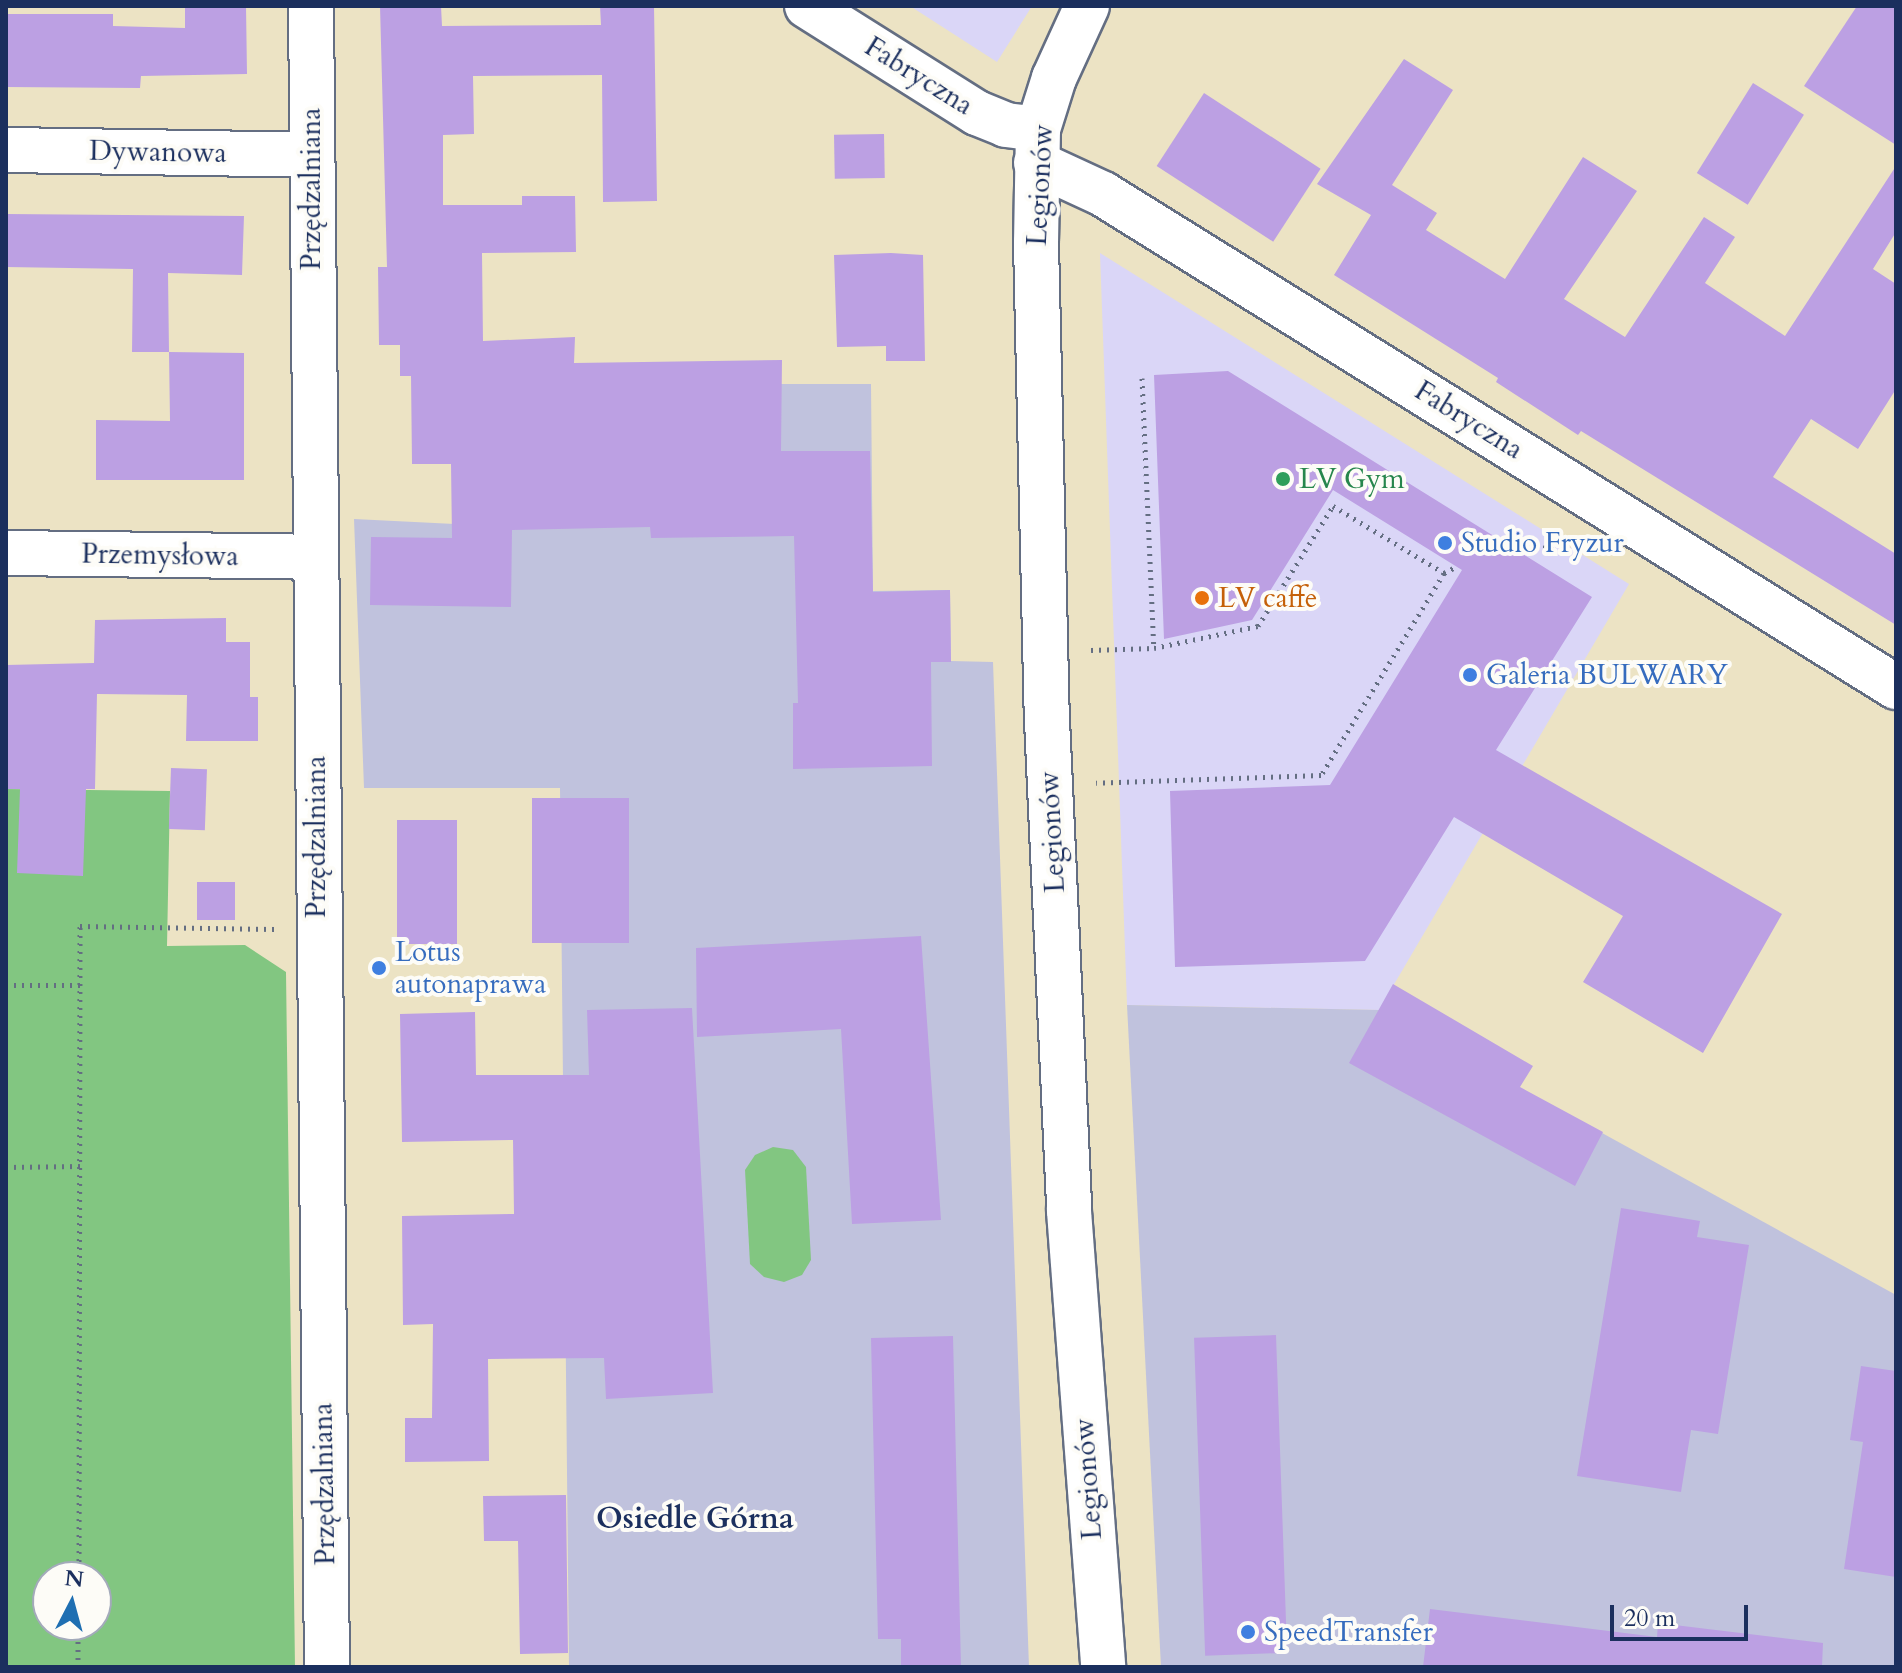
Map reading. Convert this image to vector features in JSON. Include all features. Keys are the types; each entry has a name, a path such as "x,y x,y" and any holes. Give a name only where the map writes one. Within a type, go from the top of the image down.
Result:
{"street":[{"name":"Przędzalniana","path":"311,6 316,929 327,1667"},
{"name":"Fabryczna","path":"807,6 977,113 1006,125 1103,194 1896,687"},
{"name":"Legionów","path":"1087,6 1054,78 1037,146 1053,847 1073,1294 1103,1667"},
{"name":"Dywanowa","path":"6,150 310,155"},
{"name":"Przemysłowa","path":"6,553 313,557"}],"path":[{"path":"1142,378 1154,648"},
{"path":"1088,651 1154,648 1258,626 1333,506 1444,573"},
{"path":"1520,552 1581,541"},
{"path":"1091,783 1321,775 1444,573 1456,567"},
{"path":"1087,635 1088,664"},
{"path":"1091,767 1092,799"},
{"path":"79,1561 80,926 316,929"},
{"path":"6,985 82,985"},
{"path":"6,1167 82,1166"},
{"path":"78,1641 78,1667"}],"shaded area":[{"path":"910,6 1032,6 997,62"},
{"path":"1100,253 1629,584 1379,1010 1127,1005"},
{"path":"759,384 871,384 873,591 950,590 951,661 993,662 1029,1667 569,1667 560,788 364,788 354,519 558,529"},
{"path":"1127,1005 1379,1010 1896,1295 1896,1667 1161,1667"}],"green space":[{"path":"6,789 170,791 167,946 245,945 286,972 295,1667 6,1667"},
{"path":"773,1147 793,1150 806,1167 811,1260 802,1275 784,1282 764,1277 750,1264 745,1170 755,1155"}],"building":[{"path":"185,6 246,6 247,74 141,76 140,88 6,87 6,14 113,14 113,26 185,28"},
{"path":"380,6 441,6 442,26 601,25 600,6 654,6 657,201 603,202 602,75 473,76 474,134 443,135 443,205 522,205 522,196 575,196 576,252 482,253 483,341 575,337 574,363 782,360 781,451 870,451 873,592 950,590 951,662 931,662 932,766 793,769 793,703 798,703 794,536 651,538 650,527 512,530 511,607 370,605 371,537 452,538 451,464 412,464 411,376 400,376 400,345 379,345 378,267 387,267"},
{"path":"1857,6 1896,6 1896,145 1804,86"},
{"path":"1404,59 1453,90 1392,185 1437,213 1426,230 1505,279 1583,157 1637,191 1564,299 1625,337 1704,217 1735,237 1705,283 1785,336 1896,166 1896,232 1873,269 1896,284 1896,389 1858,449 1811,419 1773,477 1896,554 1896,625 1581,431 1578,435 1496,382 1498,378 1334,275 1371,215 1317,184"},
{"path":"1753,83 1804,115 1748,205 1697,173"},
{"path":"1204,93 1321,169 1273,242 1157,166"},
{"path":"884,134 885,178 835,179 834,135"},
{"path":"6,214 244,216 242,275 168,273 169,352 132,352 133,269 6,267"},
{"path":"834,255 923,255 925,361 886,361 886,346 837,347"},
{"path":"169,352 244,353 244,480 96,480 96,420 170,421"},
{"name":"Galeria BULWARY","path":"1228,371 1592,597 1496,750 1782,914 1703,1053 1583,982 1623,916 1454,817 1365,961 1175,967 1170,791 1330,785 1462,570 1333,490 1252,620 1164,639 1154,375"},
{"path":"226,618 226,642 250,642 250,697 258,697 258,741 186,741 187,695 97,694 95,789 86,789 83,876 17,873 20,789 6,789 6,665 94,663 95,620"},
{"path":"171,768 207,769 205,830 169,829"},
{"path":"532,798 629,798 629,943 532,943"},
{"path":"397,820 457,820 457,944 397,944"},
{"path":"197,882 235,882 235,920 197,920"},
{"path":"921,936 941,1220 852,1224 841,1029 697,1037 696,948"},
{"path":"1393,984 1533,1066 1520,1087 1603,1132 1575,1186 1349,1063"},
{"path":"692,1008 713,1393 606,1399 604,1358 488,1359 489,1461 405,1462 405,1418 432,1418 433,1324 403,1325 402,1216 514,1214 513,1140 402,1142 400,1014 475,1012 476,1075 589,1075 587,1010"},
{"path":"1621,1208 1700,1221 1697,1237 1749,1245 1718,1434 1691,1430 1681,1492 1577,1476"},
{"path":"1276,1335 1287,1653 1205,1656 1194,1338"},
{"path":"953,1336 961,1667 901,1667 901,1639 878,1639 871,1338"},
{"path":"1861,1366 1896,1371 1896,1577 1844,1569 1863,1442 1850,1440"},
{"path":"566,1495 568,1653 520,1654 518,1541 484,1541 483,1496"},
{"path":"1430,1609 1657,1637 1658,1623 1823,1643 1822,1667 1423,1667"}],"place":[{"name":"LV Gym","path":"1283,479"},
{"name":"Studio Fryzur","path":"1445,543"},
{"name":"LV caffe","path":"1202,598"},
{"name":"Galeria BULWARY","path":"1470,675"},
{"name":"Lotus autonaprawa","path":"379,968"},
{"name":"SpeedTransfer","path":"1248,1632"}],"district":[{"name":"Osiedle Górna","path":"695,1519"}]}
